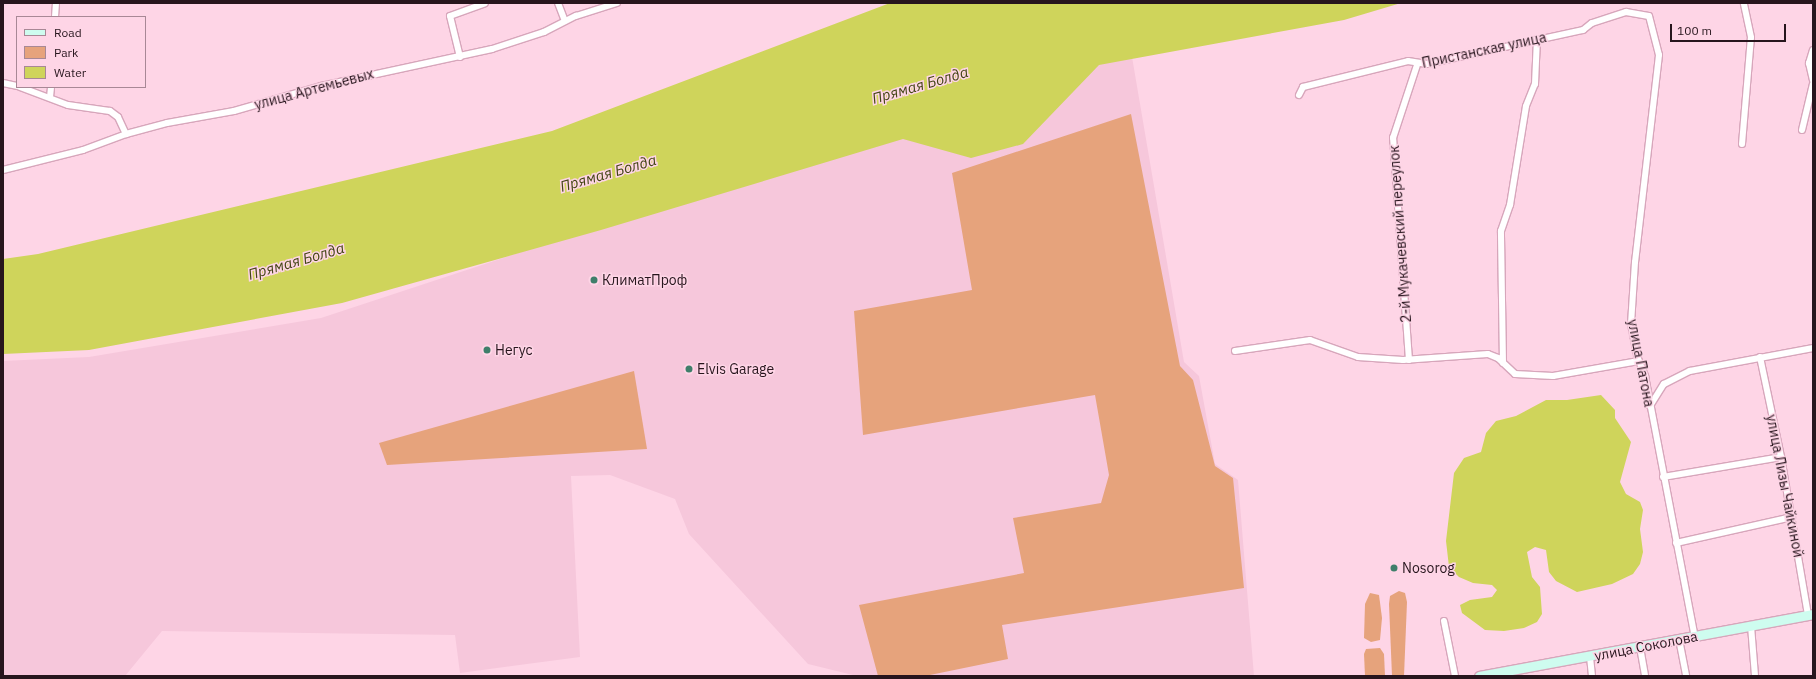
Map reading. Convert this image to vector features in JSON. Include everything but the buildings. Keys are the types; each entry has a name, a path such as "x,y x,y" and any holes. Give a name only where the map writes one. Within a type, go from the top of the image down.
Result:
{"main road":[{"name":"улица Соколова","path":"1479,676 1516,672 1811,615"}],"street":[{"path":"55,16 56,3"},
{"path":"460,57 450,16 486,3"},
{"path":"558,3 565,21"},
{"name":"улица Артемьевых","path":"3,170 83,150 126,134 234,110 391,70 460,57 544,32 565,21 617,3"},
{"path":"1742,144 1751,37 1744,4"},
{"name":"Пристанская улица","path":"1299,95 1304,87 1408,61 1417,64 1582,30 1592,23 1626,12 1649,16"},
{"name":"улица Патона","path":"1649,16 1659,55 1635,262 1631,324 1639,361 1645,376 1694,637"},
{"path":"1503,363 1501,231 1510,205 1526,106 1535,84 1537,39"},
{"path":"1802,130 1813,83 1810,63 1813,50"},
{"name":"2-й Мукачевский переулок","path":"1409,360 1393,138 1417,64"},
{"path":"3,83 16,86"},
{"path":"23,88 80,108 110,111 118,117 126,134"},
{"path":"50,97 51,88"},
{"path":"1235,351 1310,340 1331,350 1358,357 1409,360 1488,354 1503,363 1515,374 1553,376 1639,361"},
{"path":"1650,406 1664,384 1690,371 1813,348"},
{"name":"улица Лизы Чайкиной","path":"1760,357 1781,457 1811,615"},
{"path":"1663,477 1781,457"},
{"path":"1676,543 1792,517"},
{"path":"1444,621 1455,676"},
{"path":"1751,626 1756,676"},
{"path":"1679,640 1686,676"},
{"path":"1640,647 1645,676"},
{"path":"1590,657 1592,676"}],"shaded area":[{"path":"1131,51 1184,362 1199,376 1215,464 1238,480 1254,676 857,676 808,664 689,534 675,499 610,475 571,476 580,657 460,673 455,635 162,631 125,676 3,676 3,361 89,357 321,318"}],"green space":[{"path":"1131,114 1180,366 1193,380 1215,466 1233,478 1244,588 1002,625 1008,659 925,676 878,676 859,605 1024,573 1013,518 1101,503 1109,475 1095,395 863,435 854,311 972,290 952,173"},
{"path":"634,371 647,449 387,465 379,443"},
{"path":"1399,591 1405,593 1407,602 1404,676 1392,676 1389,604 1390,596"},
{"path":"1370,593 1379,595 1382,618 1380,640 1371,642 1364,638 1365,604"},
{"path":"1380,648 1384,654 1385,676 1365,676 1364,654 1366,649"}],"water":[{"name":"Прямая Болда","path":"890,3 1401,3 1344,20 1099,65 1023,144 971,158 903,139 601,230 342,303 89,350 3,354 3,259 38,254 552,131"},
{"path":"1601,395 1615,410 1615,418 1631,442 1620,482 1626,494 1640,502 1643,510 1640,529 1643,552 1640,564 1633,574 1612,584 1577,592 1556,581 1549,572 1546,550 1535,547 1527,552 1532,577 1540,587 1542,614 1537,622 1524,628 1504,631 1485,630 1462,613 1460,605 1470,600 1492,597 1497,590 1492,585 1473,583 1459,577 1449,567 1446,541 1454,473 1464,458 1481,452 1486,433 1496,421 1516,416 1546,400 1567,400"}],"place":[{"name":"КлиматПроф","path":"594,280"},
{"name":"Негус","path":"487,350"},
{"name":"Elvis Garage","path":"689,369"},
{"name":"Nosorog","path":"1394,568"}]}
